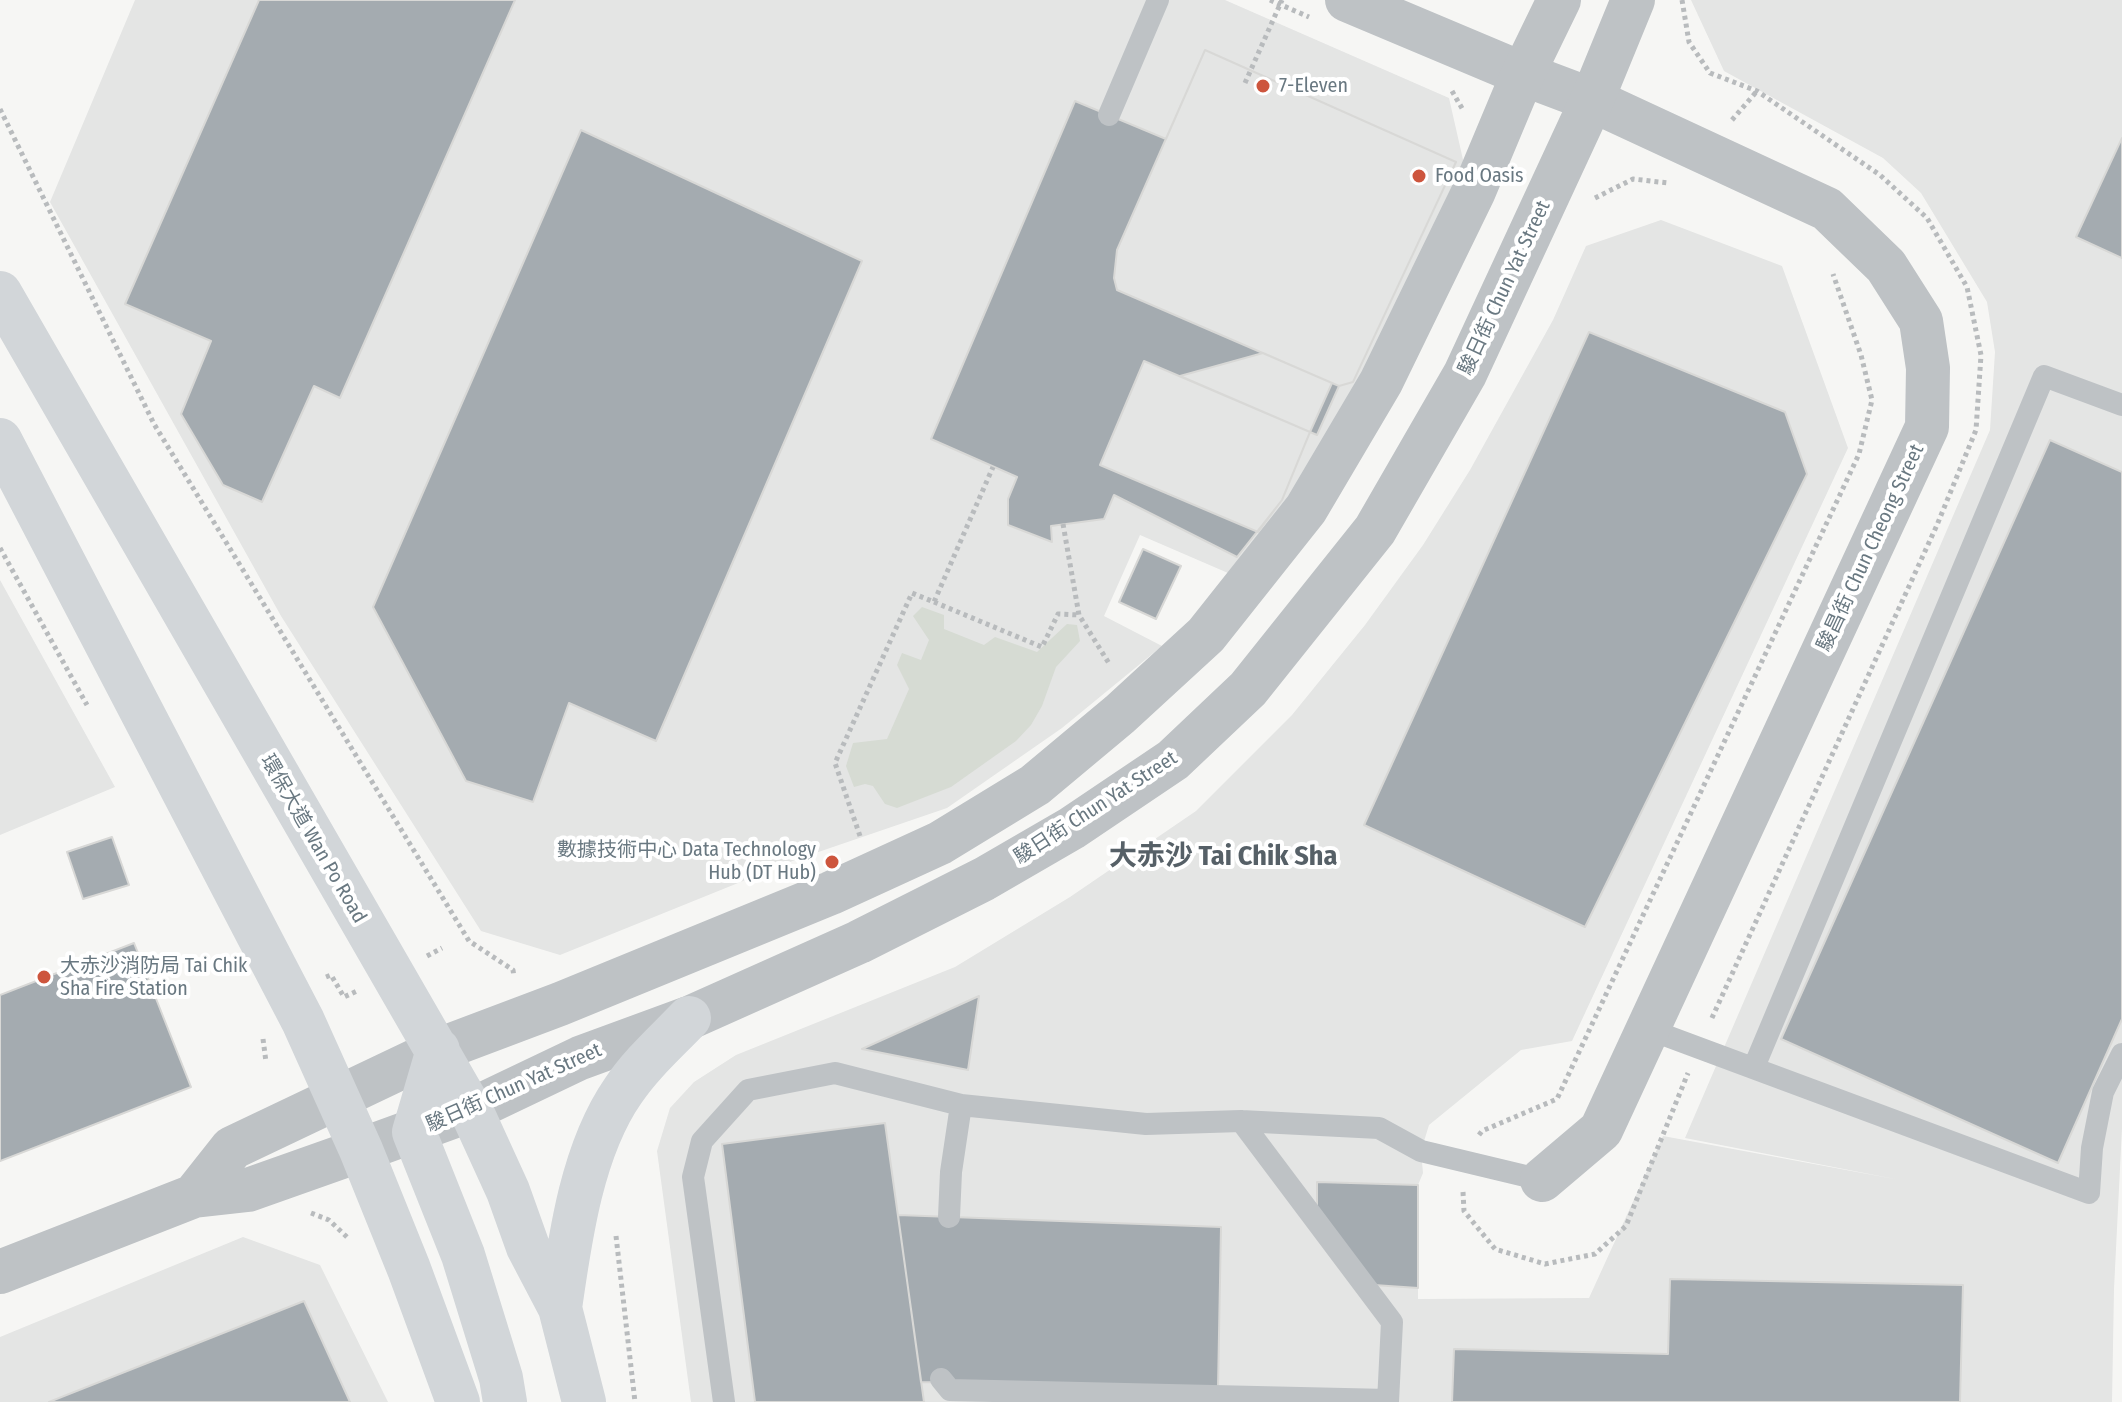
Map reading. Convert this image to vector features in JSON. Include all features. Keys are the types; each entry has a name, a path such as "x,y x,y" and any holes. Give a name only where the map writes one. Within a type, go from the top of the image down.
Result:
{"main road":[{"name":"環保大道 Wan Po Road","path":"0,293 471,1110 508,1191 528,1247 560,1308 584,1402"},
{"path":"0,440 297,1009 361,1150 458,1402"},
{"path":"560,1308 584,1182 605,1124 621,1093 636,1073 689,1018"},
{"path":"438,1050 414,1132 463,1255 501,1378 505,1402"}],"street":[{"name":"駿昌街 Chun Cheong Street","path":"1347,0 1592,100 1827,209 1886,266 1921,321 1928,368 1927,427 1601,1130 1542,1180"},
{"path":"194,1196 232,1148 337,1097 438,1050 560,1004 831,893 940,843 1035,785 1120,714 1206,635 1306,509 1381,382 1474,191 1523,74 1559,0"},
{"name":"駿日街 Chun Yat Street","path":"0,1272 194,1196 248,1190 414,1132 471,1110 580,1058 689,1018 859,942 984,879 1072,828 1173,760 1248,689 1382,517 1465,374 1592,100 1633,0"}],"lane":[{"path":"1109,115 1158,0"},
{"path":"1754,1067 2044,376 2122,405"},
{"path":"1648,1029 2089,1193 2092,1148 2103,1092 2122,1054"},
{"path":"724,1402 693,1177 702,1141 748,1090 835,1073 961,1105 1146,1124 1241,1121 1379,1128 1421,1151 1542,1180"},
{"path":"949,1217 951,1172 961,1105"},
{"path":"941,1379 950,1390 1388,1401 1392,1322 1241,1121"}],"path":[{"path":"1245,83 1282,0"},
{"path":"1682,0 1689,42 1710,73 1757,91"},
{"path":"0,109 154,424 469,941 513,970"},
{"path":"1588,207 1596,197 1633,179 1671,184"},
{"path":"934,602 993,467"},
{"path":"1063,524 1079,615 1113,670"},
{"path":"860,837 835,763 912,593 1042,647 1058,614 1079,615"},
{"path":"615,1229 635,1402"}],"shaded area":[{"path":"135,0 1225,0 1449,98 1464,164 1324,453 1228,573 1140,535 1104,616 1162,646 1062,728 947,808 795,860 560,955 481,931 281,616 50,202"},
{"path":"1691,0 2122,0 2122,1128 2112,1402 691,1402 657,1151 670,1108 694,1082 736,1055 955,967 1070,897 1196,811 1292,715 1365,625 1423,545 1470,470 1553,320 1586,246 1661,220 1782,266 1848,448 1572,1041 1521,1050 1429,1125 1421,1151 1423,1173 1418,1185 1418,1299 1589,1298 1663,1136 1900,1180 1685,1138 1990,430 1995,352 1987,302 1921,193 1883,158 1724,71"},
{"path":"0,580 115,787 0,835"},
{"path":"922,607 944,615 944,629 984,645 995,637 1037,652 1067,624 1077,625 1080,641 1056,667 1042,706 1031,725 1016,741 951,787 897,808 885,804 873,786 865,784 854,787 846,766 853,743 887,739 909,689 897,665 902,653 921,660 929,640 913,616"},
{"path":"243,1237 320,1265 388,1402 0,1402 0,1337"}],"building":[{"path":"259,0 515,0 340,398 314,386 262,502 223,485 181,414 211,341 125,304"},
{"path":"1205,50 1456,162 1353,382 1339,386 1117,290 1114,278 1117,250"},
{"path":"1205,50 1456,162 1353,382 1339,386 1317,435 1310,432 1282,500 1237,557 1114,495 1104,519 1051,526 1052,542 1008,525 1008,499 1017,477 931,439 1075,101 1166,139"},
{"path":"581,130 862,261 656,741 569,703 533,802 466,781 373,607"},
{"path":"2122,138 2122,258 2076,237"},
{"path":"1589,332 1785,412 1807,474 1585,927 1364,825"},
{"path":"1263,353 1332,383 1310,432 1180,376"},
{"path":"1144,361 1310,432 1282,500 1258,532 1100,465"},
{"path":"2050,440 2122,472 2122,1019 2058,1163 1781,1039"},
{"path":"1143,549 1181,566 1156,619 1119,602"},
{"path":"112,837 129,885 83,899 67,852"},
{"path":"134,943 191,1087 0,1161 0,995"},
{"path":"979,996 968,1070 862,1049"},
{"path":"885,1123 924,1402 755,1402 722,1144"},
{"path":"1317,1182 1418,1185 1418,1288 1374,1285 1317,1215"},
{"path":"898,1215 1221,1227 1218,1388 921,1382"},
{"path":"1670,1279 1963,1285 1960,1402 1452,1402 1454,1349 1668,1354"},
{"path":"304,1301 350,1402 49,1402"}],"place":[{"name":"7-Eleven","path":"1263,86"},
{"name":"Food Oasis","path":"1419,176"},
{"name":"數據技術中心 Data Technology Hub (DT Hub)","path":"832,862"},
{"name":"大赤沙消防局 Tai Chik Sha Fire Station","path":"44,977"}],"district":[{"name":"大赤沙 Tai Chik Sha","path":"1223,857"}]}
